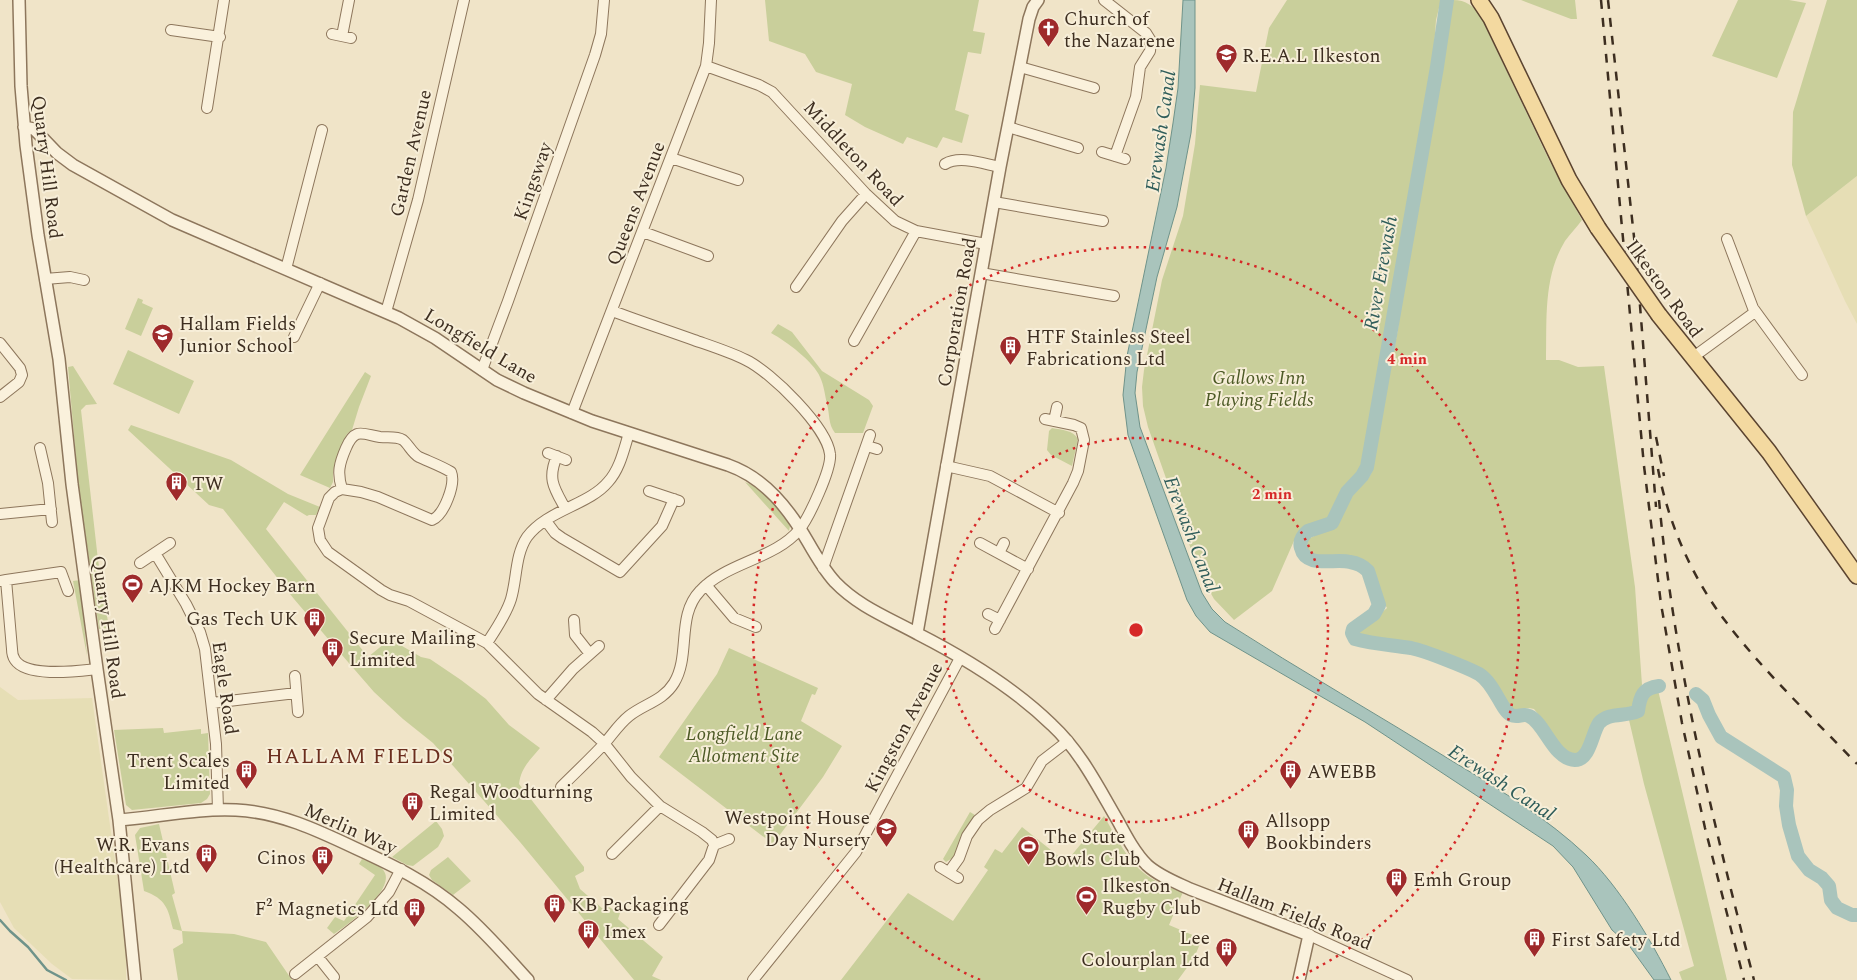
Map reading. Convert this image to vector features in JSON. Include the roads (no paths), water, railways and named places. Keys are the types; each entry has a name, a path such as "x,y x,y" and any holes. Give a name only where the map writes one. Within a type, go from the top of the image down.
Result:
{"main road":[{"name":"Ilkeston Road","path":"1479,0 1491,18 1570,180 1598,228 1659,315 1769,452 1857,576"}],"street":[{"name":"Quarry Hill Road","path":"19,0 20,78 24,127 45,279 59,359 68,456 96,669 119,820 135,980"},
{"path":"211,103 224,0"},
{"path":"342,36 349,0"},
{"name":"Garden Avenue","path":"386,312 414,213 464,0"},
{"name":"Kingsway","path":"482,370 595,55 600,37 604,0"},
{"name":"Queens Avenue","path":"572,413 706,66 710,44 711,0"},
{"name":"Corporation Road","path":"917,633 1000,167 1030,15 1038,0"},
{"path":"1102,152 1120,158 1136,97 1140,67 1150,52 1151,41 1146,33 1104,0"},
{"path":"171,30 220,37"},
{"name":"Middleton Road","path":"706,66 759,85 772,92 866,194 895,221 916,231 986,244"},
{"path":"1020,66 1094,88"},
{"name":"Longfield Lane","path":"24,127 34,129 57,153 73,165 164,216 386,312 424,331 482,370 517,390 572,413 736,468 768,489 783,504 823,568 836,582 864,606 917,633"},
{"path":"1008,127 1078,148"},
{"path":"286,269 322,130"},
{"path":"671,158 738,180"},
{"path":"943,167 952,161 964,160 1000,167"},
{"path":"796,287 842,221 866,194"},
{"path":"994,202 1098,222"},
{"path":"854,341 916,231"},
{"path":"643,232 708,256"},
{"path":"1727,239 1750,304 1802,375"},
{"path":"982,273 1114,296"},
{"path":"45,279 70,276 84,280"},
{"path":"294,337 320,283"},
{"path":"561,787 628,717 659,699 673,685 682,667 686,624 692,602 706,585 777,547 800,529 814,504 831,461 827,443 793,398 775,381 747,360 612,311"},
{"path":"1692,358 1755,312"},
{"path":"0,343 20,368 22,375 19,382 0,397"},
{"path":"988,614 998,624 1076,477 1084,436 1083,430 1078,426 1050,420 1057,407"},
{"path":"342,489 338,479 339,464 349,441 356,434 364,432 379,437 402,440 418,456 451,472 453,481 441,513 432,520 361,492 342,489 335,492 329,498 320,522 320,540 328,552 337,560 390,595 409,601 487,642 532,689 604,743 631,777 660,806 712,840 714,845 709,860 659,925"},
{"path":"487,642 508,608 523,546 527,537 565,508 593,495 607,484 617,469 629,433"},
{"path":"823,568 872,448 870,435"},
{"path":"40,448 48,483 52,522"},
{"path":"557,456 551,472 551,479 565,508"},
{"path":"946,466 990,476 1058,513"},
{"path":"620,572 662,526 677,500 649,491"},
{"path":"0,514 51,509"},
{"path":"308,521 320,522"},
{"path":"546,521 562,538 629,578"},
{"path":"140,563 170,543"},
{"path":"980,543 1001,548 1028,569"},
{"name":"Eagle Road","path":"155,553 186,604 200,632 205,649 216,744 218,810"},
{"path":"68,591 61,572 3,580 15,661 27,668 50,672 96,669"},
{"path":"706,585 734,618 756,628"},
{"path":"573,620 576,636 590,654"},
{"name":"Hallam Fields Road","path":"917,633 994,679 1027,704 1068,741 1082,760 1131,844 1150,867 1173,881 1309,935 1407,980"},
{"path":"546,700 564,677 600,646"},
{"name":"Kingston Avenue","path":"753,980 856,852 960,658"},
{"path":"294,676 298,712"},
{"path":"212,703 296,693"},
{"path":"958,878 945,870 959,858 967,836 978,820 990,810 1026,788 1044,759 1068,741"},
{"path":"611,854 660,806"},
{"name":"Merlin Way","path":"119,820 218,810 249,811 281,818 323,833 401,869 429,886 460,910 528,980"},
{"path":"714,845 730,839"},
{"path":"295,974 367,918 389,892 401,869"},
{"path":"1299,980 1309,935"},
{"path":"318,957 334,977"}],"water":[{"path":"1183,0 1195,0 1195,88 1191,133 1177,207 1157,277 1137,372 1135,393 1140,427 1202,593 1212,609 1225,622 1508,795 1556,829 1586,855 1610,882 1644,931 1671,980 1654,980 1628,944 1612,930 1573,867 1553,846 1365,722 1210,632 1196,616 1187,600 1128,435 1123,395 1127,356 1166,168 1173,123 1178,88"}],"waterway":[{"name":"River Erewash","path":"1447,0 1367,467 1362,476 1347,492 1332,523 1308,531 1300,543 1301,548 1304,554 1315,561 1353,562 1368,571 1379,605 1374,614 1353,629 1352,633 1355,639 1411,648 1465,667 1479,674 1485,678 1507,712 1514,716 1527,715 1535,720 1555,747 1567,758 1575,760 1584,756 1599,723 1607,717 1638,711 1643,694 1649,689 1659,686"},
{"name":"River Erewash","path":"1696,694 1703,700 1721,737 1784,777 1787,790 1786,806 1789,825 1798,856 1809,870 1822,878 1829,886 1831,900 1837,908 1852,915 1857,915"},
{"path":"0,920 28,947 47,970 66,980"}],"railway":[{"path":"1601,0 1644,466 1661,604 1682,723 1705,828 1744,980"},
{"path":"1608,0 1636,255 1656,507"},
{"path":"1656,437 1664,476"},
{"path":"1658,469 1668,509 1682,547 1711,601 1754,656 1857,764"},
{"path":"1659,500 1674,622 1685,682 1710,802 1754,980"}],"place":[{"name":"Church of the Nazarene","path":"1048,48"},
{"name":"R.E.A.L Ilkeston","path":"1226,74"},
{"name":"Hallam Fields Junior School","path":"163,353"},
{"name":"HTF Stainless Steel Fabrications Ltd","path":"1010,366"},
{"name":"TW","path":"176,502"},
{"name":"AJKM Hockey Barn","path":"133,604"},
{"name":"Gas Tech UK","path":"314,637"},
{"name":"Secure Mailing Limited","path":"333,667"},
{"name":"Trent Scales Limited","path":"246,790"},
{"name":"AWEBB","path":"1291,790"},
{"name":"Regal Woodturning Limited","path":"413,821"},
{"name":"Westpoint House Day Nursery","path":"886,847"},
{"name":"Allsopp Bookbinders","path":"1249,850"},
{"name":"The Stute Bowls Club","path":"1028,866"},
{"name":"W.R. Evans (Healthcare) Ltd","path":"206,874"},
{"name":"Cinos","path":"322,876"},
{"name":"Emh Group","path":"1397,898"},
{"name":"Ilkeston Rugby Club","path":"1086,915"},
{"name":"KB Packaging","path":"555,923"},
{"name":"F² Magnetics Ltd","path":"415,927"},
{"name":"Imex","path":"588,950"},
{"name":"First Safety Ltd","path":"1535,958"},
{"name":"Lee Colourplan Ltd","path":"1226,967"}],"district":[{"name":"HALLAM FIELDS","path":"360,756"}],"water label":[{"name":"Erewash Canal","path":"1160,131"},
{"name":"Erewash Canal","path":"1192,534"},
{"name":"Erewash Canal","path":"1502,782"}],"park label":[{"name":"Gallows Inn Playing Fields","path":"1259,388"},
{"name":"Longfield Lane Allotment Site","path":"744,744"}]}
